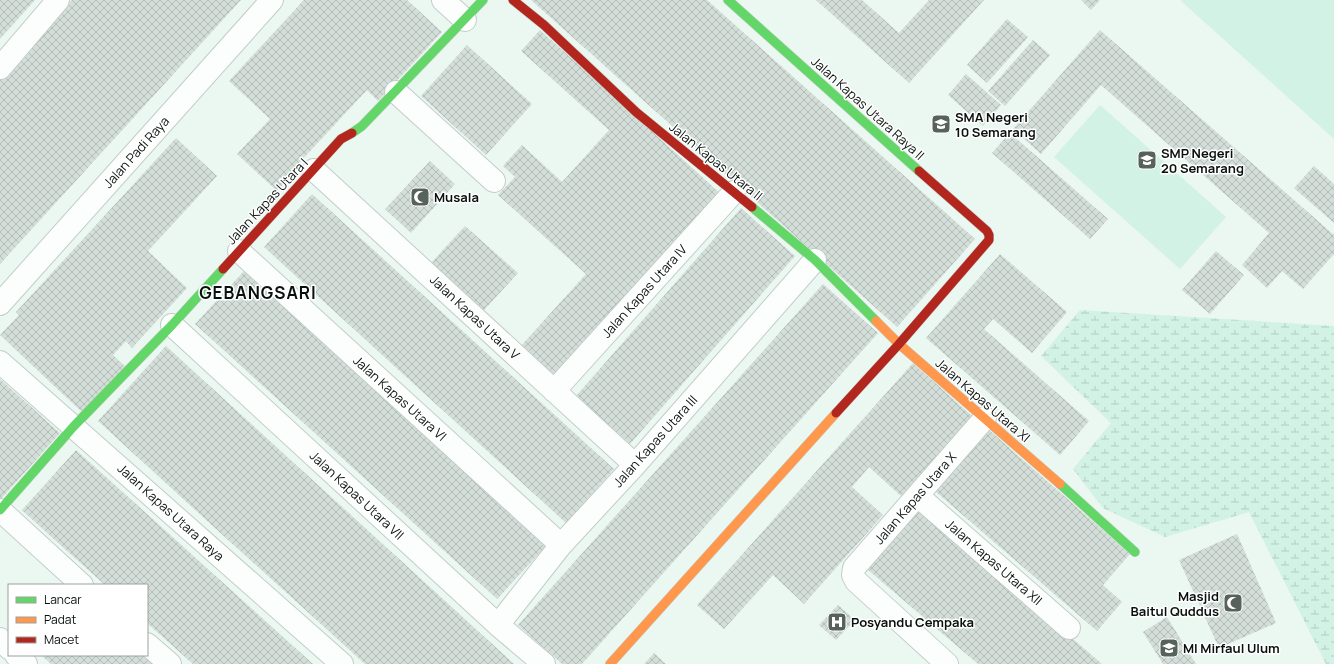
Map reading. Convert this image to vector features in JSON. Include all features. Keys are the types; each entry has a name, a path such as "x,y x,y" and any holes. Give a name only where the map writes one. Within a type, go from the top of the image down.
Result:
{"street":[{"path":"1,65 58,0"},
{"name":"Jalan Padi Raya","path":"0,304 272,0"},
{"path":"443,0 465,20"},
{"name":"Jalan Kapas Utara I","path":"0,510 74,426 172,325 341,139 362,126 483,0"},
{"name":"Jalan Kapas Utara II","path":"513,0 544,25 636,112 815,260 899,344"},
{"name":"Jalan Kapas Utara Raya II","path":"728,0 987,231 989,235 989,240 899,344"},
{"path":"396,92 494,181"},
{"name":"Jalan Kapas Utara V","path":"314,170 635,465"},
{"name":"Jalan Kapas Utara IV","path":"554,391 734,192"},
{"name":"Jalan Kapas Utara VI","path":"239,251 561,545"},
{"name":"Jalan Kapas Utara III","path":"498,624 561,545 635,465 815,260"},
{"name":"Jalan Kapas Utara VII","path":"172,325 498,624 544,664"},
{"path":"610,664 899,344"},
{"name":"Jalan Kapas Utara XI","path":"899,344 1050,475 1135,552"},
{"name":"Jalan Kapas Utara Raya","path":"0,362 342,664"},
{"name":"Jalan Kapas Utara X","path":"947,664 856,581 853,575 854,568 985,418"},
{"name":"Jalan Kapas Utara XII","path":"918,496 1069,628"},
{"path":"0,510 81,584"},
{"path":"0,639 8,647"},
{"path":"148,645 170,664"}],"green space":[{"path":"1180,0 1334,0 1334,139"},
{"path":"1100,105 1226,217 1180,269 1054,157"},
{"path":"1080,310 1334,326 1334,664 1326,664 1249,512 1165,537 1103,508 1073,469 1111,423 1041,356"}],"building":[{"path":"0,0 35,0 0,39"},
{"path":"72,0 241,0 0,264 0,79"},
{"path":"304,0 407,0 442,32 378,101 367,90 299,163 301,165 277,191 237,154 270,119 229,81"},
{"path":"531,0 707,0 975,239 897,327"},
{"path":"816,0 862,0 899,33 929,0 984,0 909,83"},
{"path":"1081,0 1100,0 1091,10"},
{"path":"1007,19 1028,37 987,83 967,65"},
{"path":"540,30 721,194 554,378 520,347 586,274 498,195 515,177 503,166 522,145 562,182 609,130 521,51"},
{"path":"1100,30 1334,235 1334,254 1303,289 1282,271 1267,288 1242,265 1269,233 1101,85 1041,154 1013,129"},
{"path":"1033,40 1050,55 1005,106 988,91"},
{"path":"467,45 532,104 486,155 421,96"},
{"path":"966,74 1001,105 983,126 948,95"},
{"path":"1010,133 1108,219 1090,239 992,153"},
{"path":"176,138 217,176 148,251 187,288 132,348 126,341 113,355 126,367 83,413 0,335 19,315 16,312"},
{"name":"Musala","path":"430,161 455,184 411,233 385,209"},
{"path":"1314,166 1334,184 1334,223 1294,188"},
{"path":"312,194 614,469 566,523 264,247"},
{"path":"741,208 795,256 630,444 576,396"},
{"path":"465,226 518,273 484,310 431,263"},
{"path":"1216,251 1244,275 1210,314 1182,290"},
{"path":"1000,254 1067,312 1032,353 993,319 984,329 1089,421 1060,455 926,338"},
{"path":"244,271 546,546 497,599 195,324"},
{"path":"823,284 878,333 582,664 562,664 518,625"},
{"path":"166,346 514,664 365,664 204,518 98,421"},
{"path":"913,363 972,416 901,496 869,467 852,487 883,515 804,604 773,575 724,629 697,605"},
{"path":"0,379 60,433 0,500"},
{"path":"988,429 1130,554 1103,585 1122,602 1097,631 935,491"},
{"path":"76,450 313,664 193,664 148,624 148,584 104,584 22,510"},
{"path":"920,508 1102,664 978,664 867,569"},
{"name":"Masjid Baitul Quddus","path":"1237,534 1276,623 1219,648 1179,560"},
{"name":"Posyandu Cempaka","path":"838,605 855,620 836,640 819,625"},
{"name":"MI Mirfaul Ulum","path":"1167,617 1196,664 1163,664 1143,632"},
{"path":"654,653 666,664 644,664"},
{"path":"42,656 148,656 160,664 51,664"}],"traffic: fast":[{"path":"352,133 362,126 483,0"},
{"path":"728,0 919,171"},
{"path":"752,207 815,260 876,321"},
{"path":"0,510 74,426 172,325 223,269"},
{"path":"1060,484 1135,552"}],"traffic: slow":[{"path":"876,321 899,344 1060,484"},
{"path":"610,664 836,413"}],"traffic: jam":[{"path":"513,0 544,25 636,112 752,207"},
{"path":"223,269 341,139 352,133"},
{"path":"836,413 899,344 989,240 987,231 919,171"}],"place":[{"name":"SMA Negeri 10 Semarang","path":"941,124"},
{"name":"SMP Negeri 20 Semarang","path":"1147,160"},
{"name":"Musala","path":"420,197"},
{"name":"Masjid Baitul Quddus","path":"1233,603"},
{"name":"Posyandu Cempaka","path":"837,622"},
{"name":"MI Mirfaul Ulum","path":"1169,648"}],"district":[{"name":"GEBANGSARI","path":"258,292"}]}
